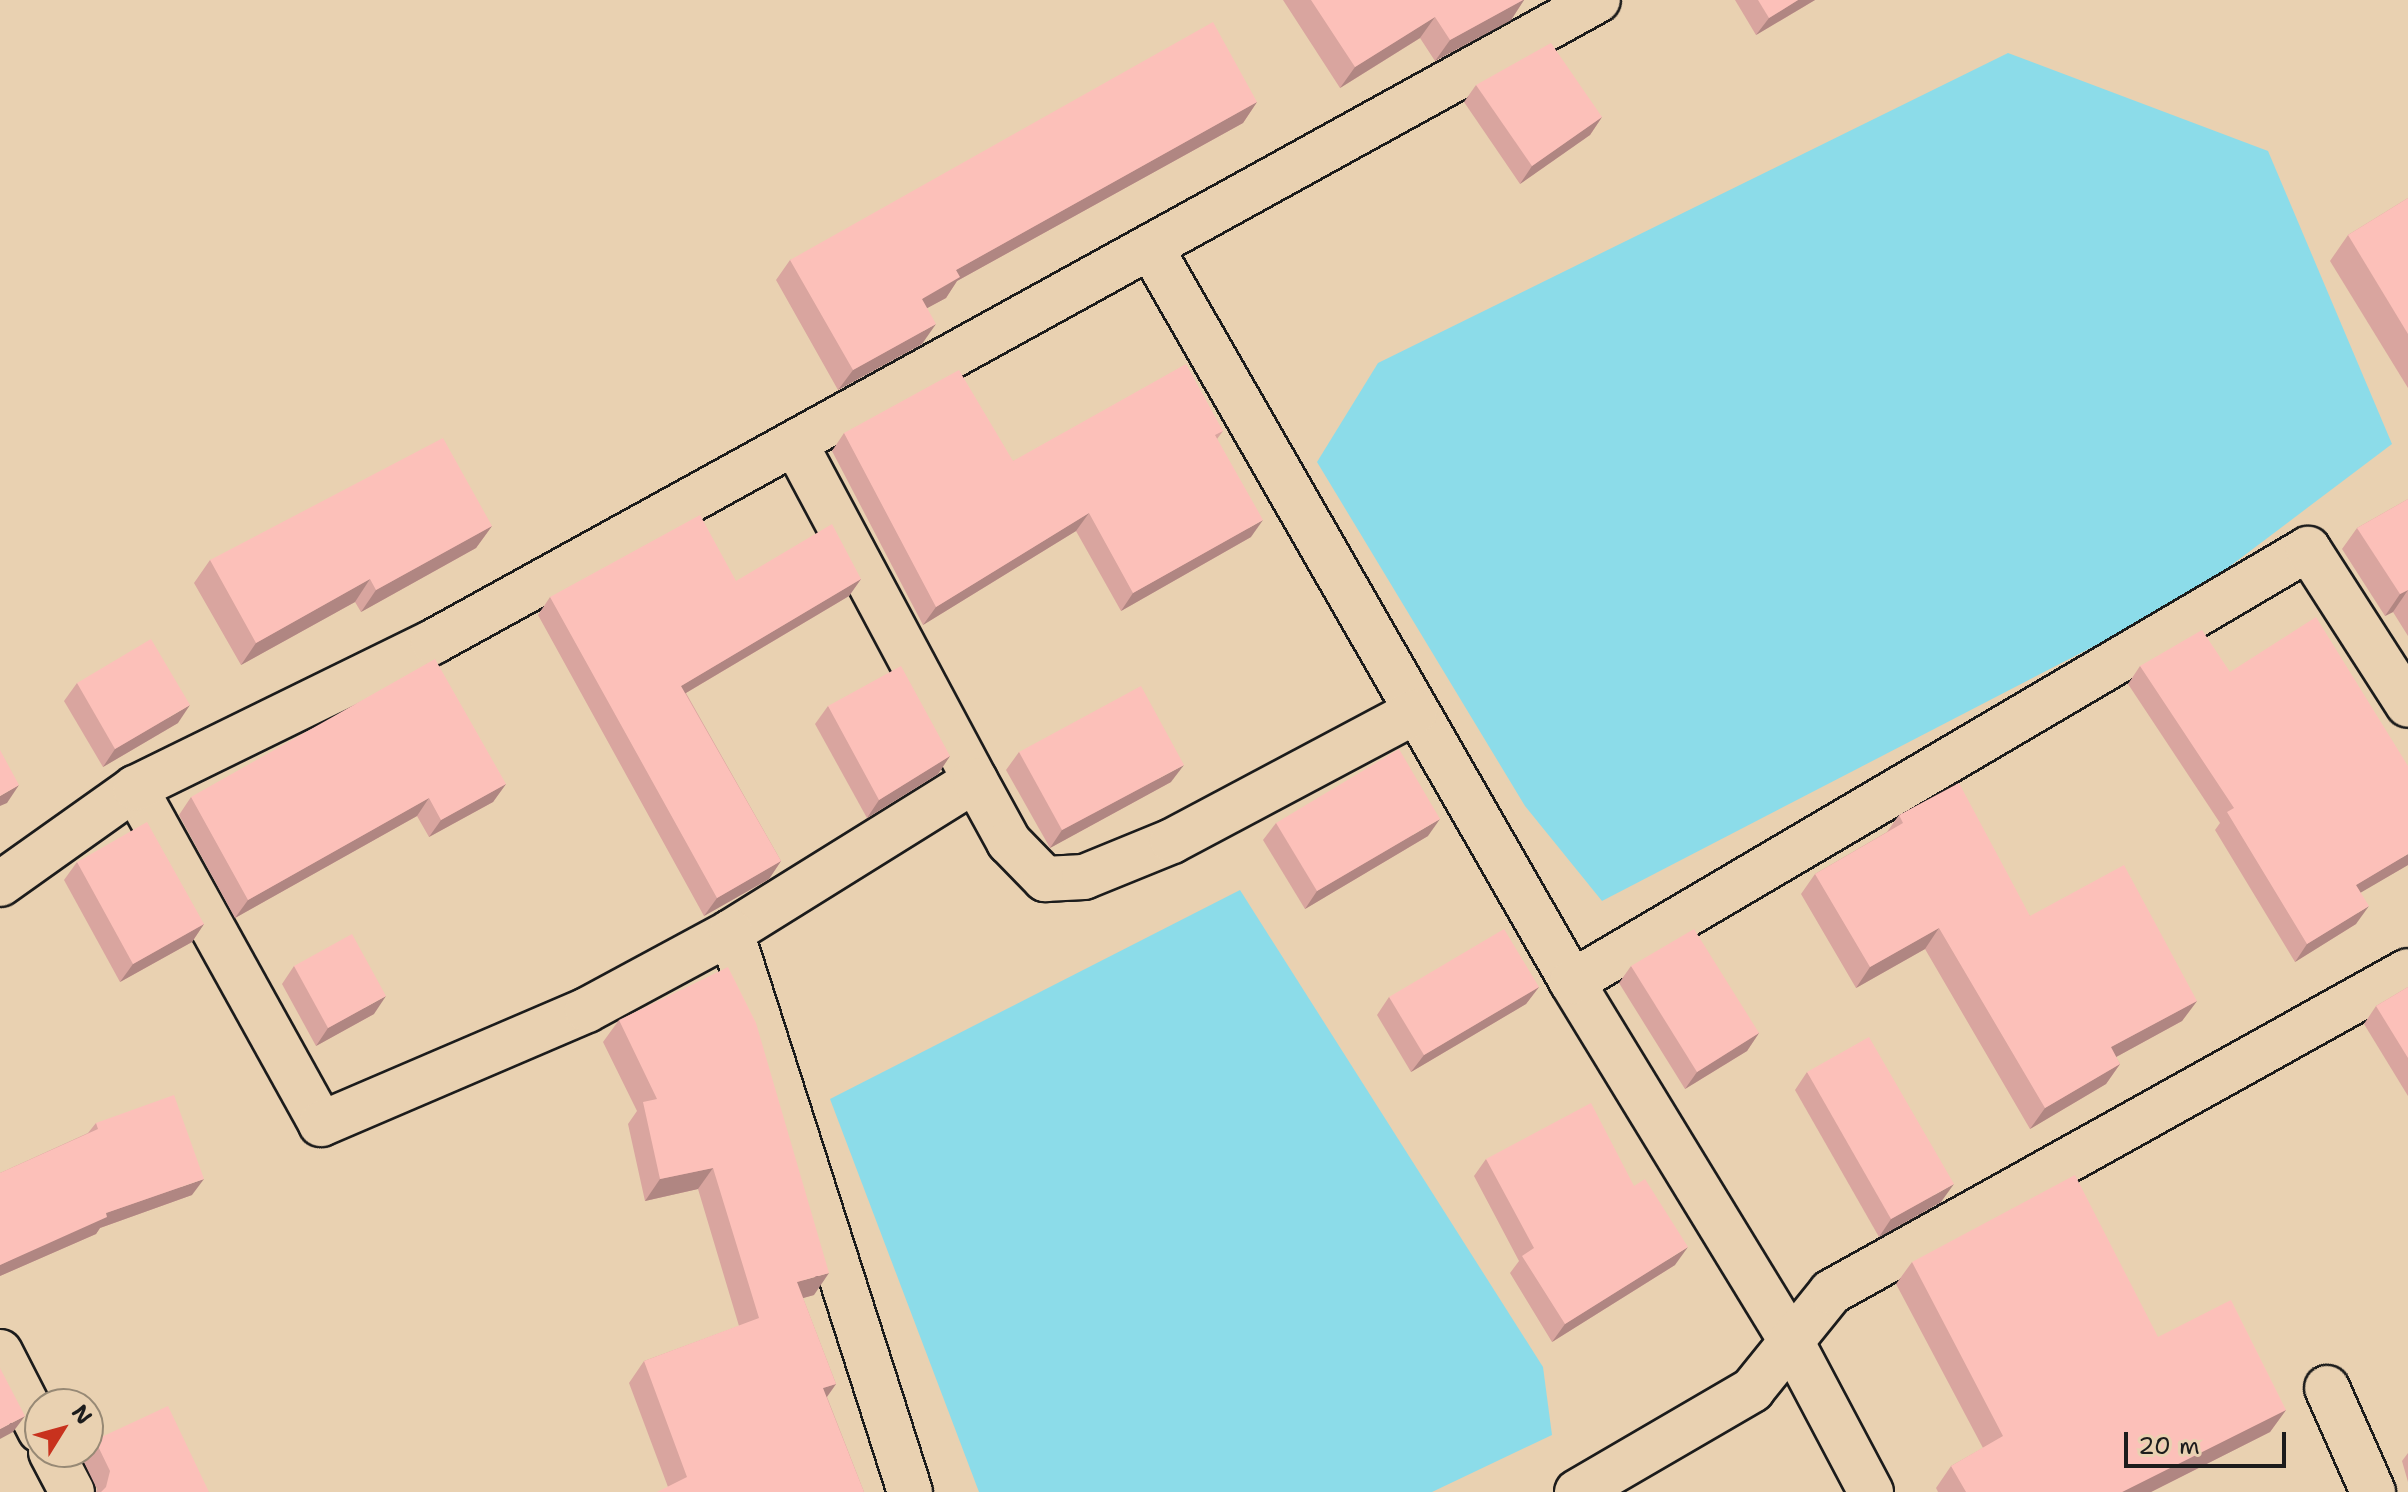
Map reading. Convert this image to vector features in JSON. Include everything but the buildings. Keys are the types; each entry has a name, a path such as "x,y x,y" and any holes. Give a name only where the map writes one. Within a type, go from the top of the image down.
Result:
{"street":[{"path":"0,884 135,788 433,642 1598,0"},
{"path":"1151,248 1572,982 1791,1341 1871,1492"},
{"path":"795,443 1009,842 1045,879 1084,877 1172,841 1415,712"},
{"path":"1572,982 2308,549 2408,705"},
{"path":"135,788 321,1124 587,1010 731,932 975,780"},
{"path":"731,932 910,1492"},
{"path":"1577,1492 1752,1390 1831,1292 2408,971"},
{"path":"0,1352 24,1399"},
{"path":"2327,1388 2373,1492"},
{"path":"59,1468 72,1492"}],"water":[{"path":"2008,53 2268,151 2392,444 2189,597 1602,901 1525,806 1317,462 1378,363"},
{"path":"1240,890 1543,1367 1552,1435 1432,1492 979,1492 830,1099"}]}
